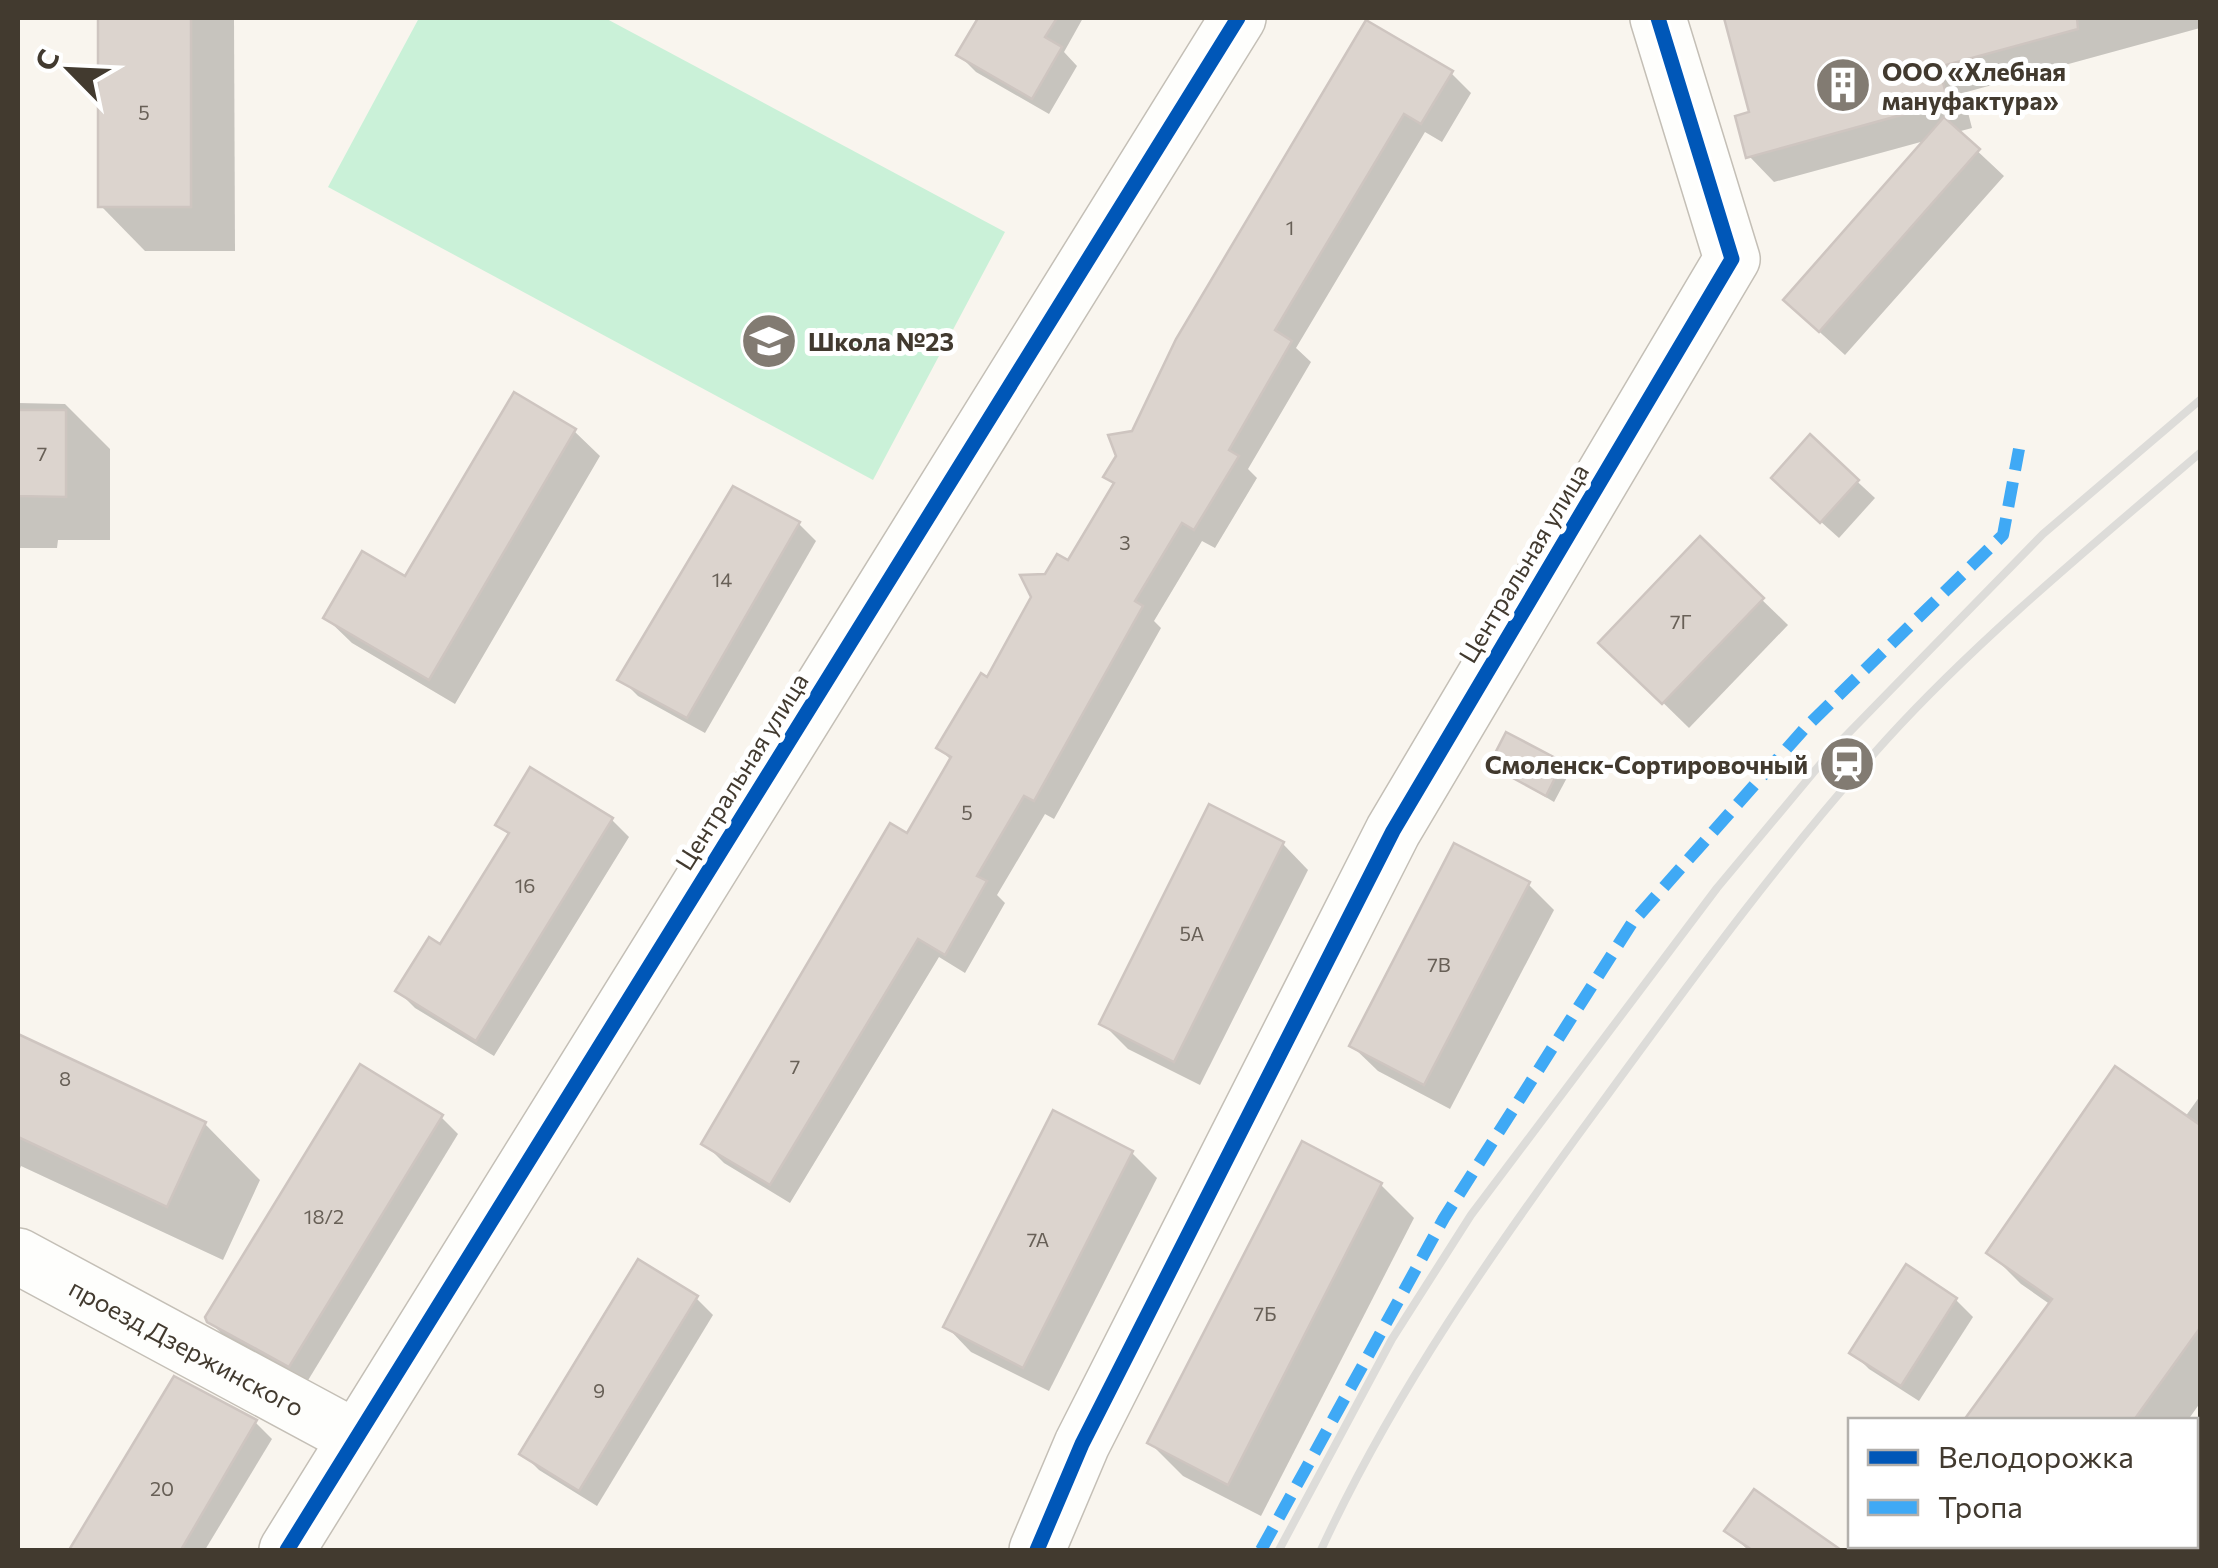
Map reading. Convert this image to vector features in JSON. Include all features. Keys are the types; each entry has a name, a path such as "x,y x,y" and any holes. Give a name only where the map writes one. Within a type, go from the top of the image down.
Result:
{"street":[{"name":"Центральная улица","path":"286,1550 1238,18"},
{"name":"Центральная улица","path":"1036,1550 1082,1444 1393,831 1732,260 1658,18"},
{"name":"проезд Дзержинского","path":"18,1256 356,1438"}],"green space":[{"name":"Школа №23","path":"419,18 605,18 1005,232 873,480 328,187"}],"building":[{"path":"98,18 191,18 191,207 98,207"},
{"path":"978,18 1057,18 1045,37 1062,47 1032,99 956,55"},
{"name":"ООО «Хлебная мануфактура»","path":"1724,18 2077,18 2078,29 1939,67 1948,102 1746,158 1735,116 1749,112"},
{"path":"1366,20 1453,71 1421,124 1404,114 1275,330 1292,341 1229,450 1239,456 1194,530 1182,523 1135,601 1143,606 1034,801 1024,796 977,876 987,881 945,955 918,939 770,1185 701,1144 890,823 907,833 951,757 936,748 981,673 987,677 1031,597 1020,575 1045,574 1057,554 1068,560 1114,483 1103,477 1116,456 1108,435 1132,431 1176,339"},
{"path":"1944,117 1980,149 1819,332 1783,300"},
{"path":"514,392 576,429 429,680 323,618 362,551 405,576"},
{"path":"18,410 66,410 66,497 18,496"},
{"path":"1810,434 1859,480 1820,523 1771,478"},
{"path":"733,486 800,522 687,718 617,680"},
{"path":"1700,536 1764,598 1662,704 1598,643"},
{"path":"1506,732 1563,762 1546,796 1489,765"},
{"path":"530,767 613,818 476,1041 395,991 429,937 440,944 509,833 495,825"},
{"path":"1209,804 1284,842 1174,1062 1099,1024"},
{"path":"1454,843 1530,882 1424,1085 1349,1046"},
{"path":"18,1034 206,1122 167,1207 18,1137"},
{"path":"360,1064 443,1115 289,1367 207,1322 205,1317"},
{"path":"2115,1066 2200,1125 2200,1328 2135,1418 1965,1418 2052,1299 1986,1253"},
{"path":"1053,1110 1133,1151 1023,1368 943,1327"},
{"path":"1302,1141 1382,1183 1228,1485 1147,1443"},
{"path":"638,1259 698,1296 579,1491 519,1454"},
{"path":"1906,1264 1957,1298 1901,1386 1849,1353"},
{"path":"174,1376 257,1420 181,1550 69,1550"},
{"path":"1754,1489 1841,1550 1752,1550 1724,1531"}],"railway":[{"path":"1279,1550 1392,1339 1471,1215 1717,888 1833,749 2043,534 2200,400"},
{"path":"1321,1550 1381,1434 1484,1268 1702,966 1774,874 1848,783 1960,664 2200,453"}],"marked path":[{"path":"1261,1550 1444,1218 1632,923 1805,728 2003,535 2019,449"}],"cycle path":[{"path":"287,1550 1238,18"},
{"path":"1037,1550 1082,1444 1393,831 1732,259 1658,18"}],"place":[{"name":"ООО «Хлебная мануфактура»","path":"1843,85"},
{"name":"Школа №23","path":"769,341"},
{"name":"Смоленск-Сортировочный","path":"1847,764"}]}
